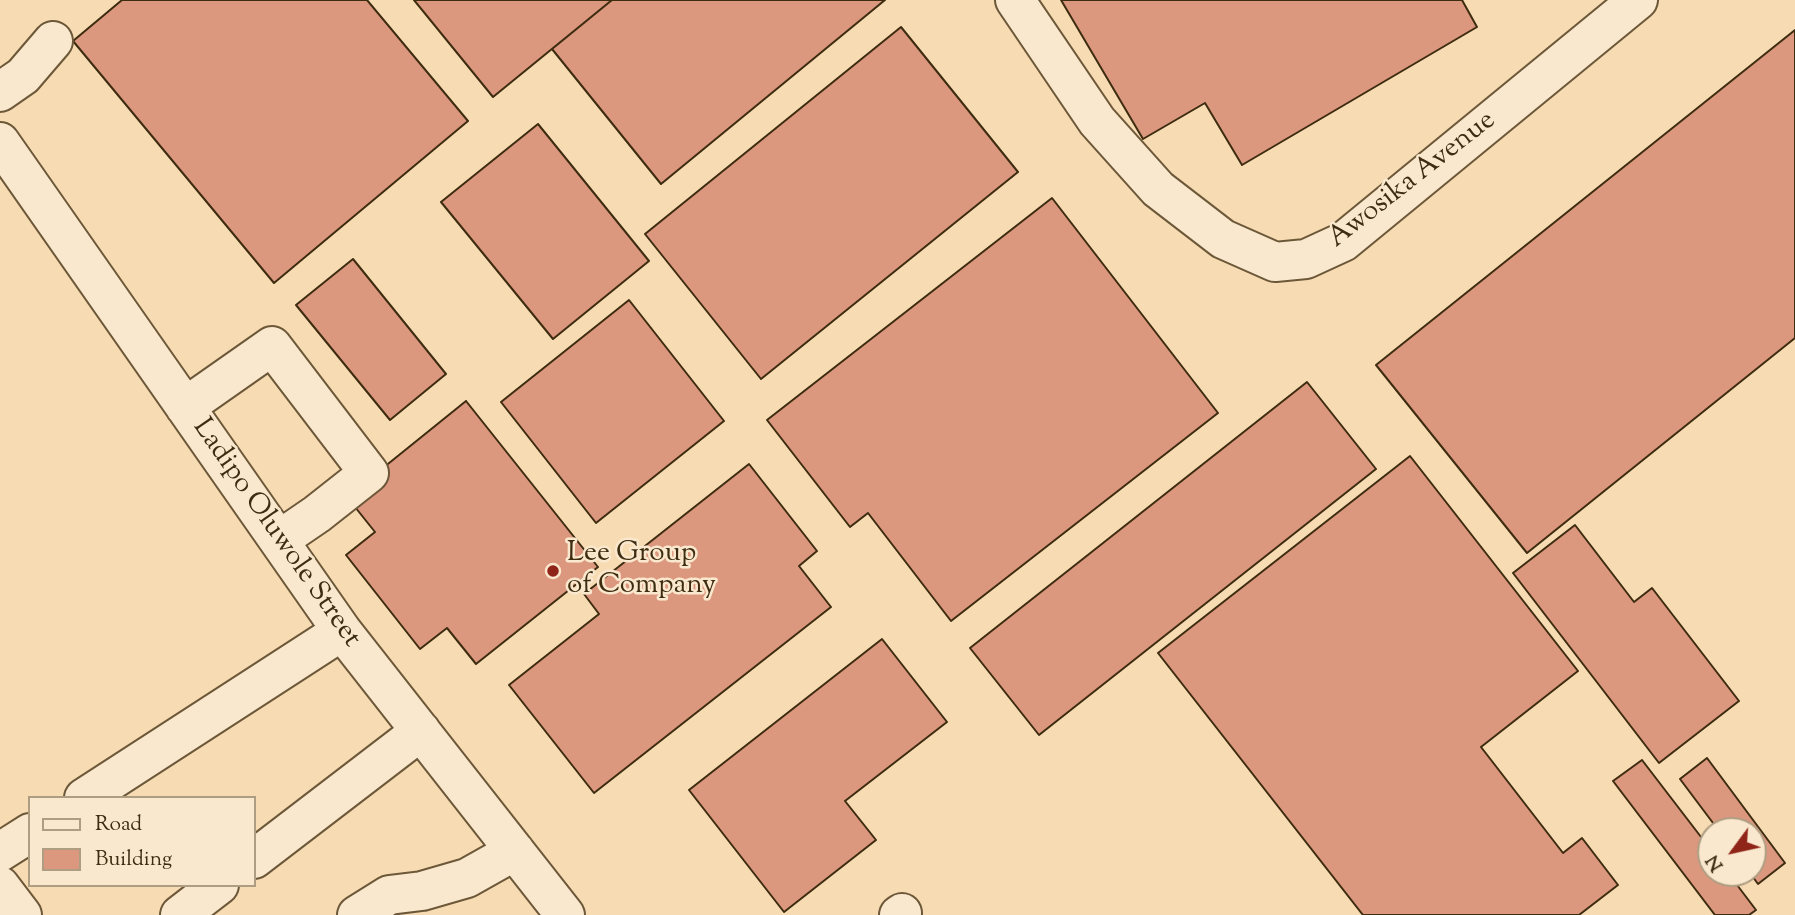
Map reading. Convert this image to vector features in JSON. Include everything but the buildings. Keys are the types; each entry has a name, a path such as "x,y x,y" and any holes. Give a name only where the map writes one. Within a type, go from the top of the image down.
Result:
{"street":[{"name":"Awosika Avenue","path":"1015,0 1097,121 1158,189 1223,239 1275,262 1306,260 1343,242 1638,0"},
{"path":"0,92 23,76 54,41"},
{"name":"Ladipo Oluwole Street","path":"0,142 342,631 565,915"},
{"path":"185,407 272,346 369,473 279,540"},
{"path":"87,796 342,631"},
{"path":"256,857 421,731"},
{"path":"0,852 28,834"},
{"path":"356,915 389,895 422,891 467,878 515,851"},
{"path":"0,886 22,915"},
{"path":"180,915 216,887"}],"place":[{"name":"Lee Group of Company","path":"553,571"}]}
